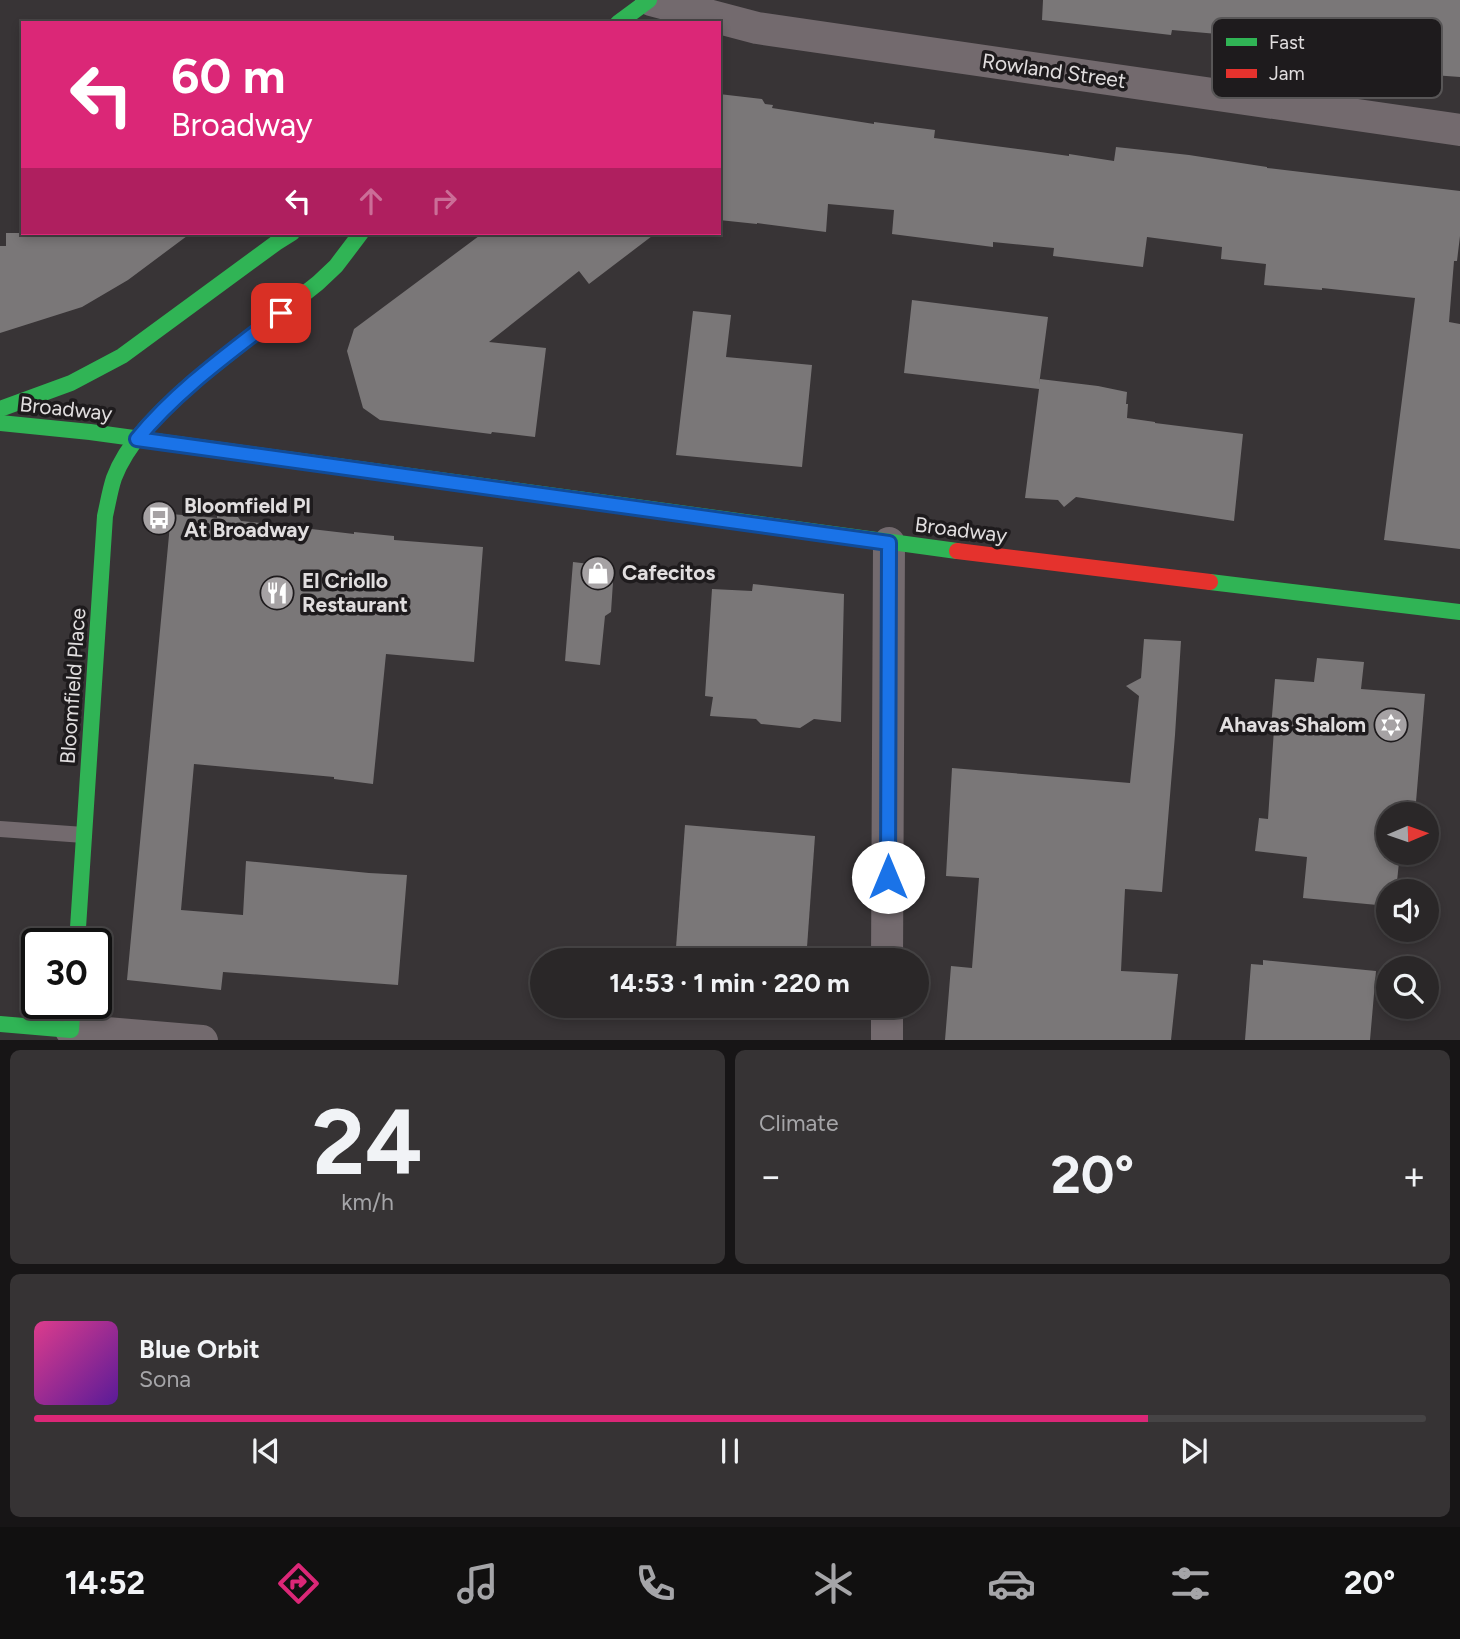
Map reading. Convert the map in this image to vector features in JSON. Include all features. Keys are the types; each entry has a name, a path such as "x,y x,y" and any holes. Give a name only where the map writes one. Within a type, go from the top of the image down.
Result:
{"main road":[{"path":"621,21 650,0"},
{"path":"0,409 58,388 122,356 289,235"},
{"name":"Bloomfield Place","path":"77,928 106,516 116,472 137,439 161,412 187,387 318,283 336,266 359,235"},
{"name":"Broadway","path":"0,424 48,427 889,543 1460,612"},
{"path":"0,1024 45,1019"}],"street":[{"name":"Rowland Street","path":"650,0 757,28 1212,94"},
{"name":"Rowland Street","path":"1239,98 1460,130"},
{"path":"887,948 889,543"},
{"path":"887,1018 887,1040"},
{"path":"88,1019 197,1040"}],"lane":[{"path":"0,829 84,835"}],"building":[{"path":"1043,0 1460,0 1460,77 1442,76 1442,18 1212,18 1212,34 1172,30 1171,35 1042,20"},
{"path":"721,94 762,99 765,104 773,105 772,108 874,124 935,130 934,138 1069,156 1114,161 1116,147 1460,191 1460,236 1457,261 1454,261 1449,322 1460,324 1460,549 1384,540 1415,298 1264,285 1266,264 1221,259 1222,247 1147,237 1143,267 1053,256 1054,248 993,242 993,247 892,234 894,210 828,204 826,232 721,220"},
{"path":"6,233 188,235 128,280 82,307 0,333 0,246 6,246"},
{"path":"480,235 653,235 589,284 579,271 489,342 546,348 535,437 380,420 363,408 347,351 354,329"},
{"path":"912,300 1048,317 1039,385 1040,379 1127,392 1127,418 1243,434 1234,521 1076,497 1064,507 1058,500 1025,498 1039,389 904,373"},
{"path":"693,311 731,315 726,357 812,365 802,467 676,455"},
{"path":"171,514 238,517 241,521 394,536 394,540 483,547 474,662 386,654 373,784 334,777 194,764 181,910 243,915 246,861 407,875 398,985 223,972 221,990 127,980"},
{"path":"573,562 614,567 611,612 605,616 600,665 565,661"},
{"path":"753,584 844,594 841,722 814,719 800,728 761,724 756,719 710,716 713,697 705,696 712,589 752,591"},
{"path":"1144,639 1181,641 1175,735 1162,892 1125,889 1121,971 1178,974 1171,1040 945,1040 951,966 972,968 979,878 946,876 952,768 1130,783 1139,696 1126,686 1141,678"},
{"path":"1317,658 1364,662 1361,689 1425,694 1416,802 1376,802 1376,865 1399,865 1397,879 1376,879 1376,905 1303,898 1307,857 1255,851 1259,818 1268,819 1275,679 1314,682"},
{"path":"685,825 815,836 807,948 676,948"},
{"path":"1263,960 1376,971 1370,1040 1245,1040 1251,964 1263,965"}],"traffic: fast":[{"path":"621,21 649,0"},
{"path":"0,409 71,383 122,356 289,235"},
{"path":"78,928 105,516 114,478 127,452 145,428 166,407 187,387 318,283 336,266 359,235"},
{"path":"0,423 90,432 957,551"},
{"path":"1210,582 1460,612"},
{"path":"0,1024 71,1030 72,1019"}],"traffic: jam":[{"path":"957,551 1210,582"}],"place":[{"name":"Bloomfield Pl At Broadway","path":"159,518"},
{"name":"Cafecitos","path":"598,573"},
{"name":"El Criollo Restaurant","path":"277,593"},
{"name":"Ahavas Shalom","path":"1391,725"}],"route":[{"path":"281,313 187,387 137,439 889,543 888,877"}]}
